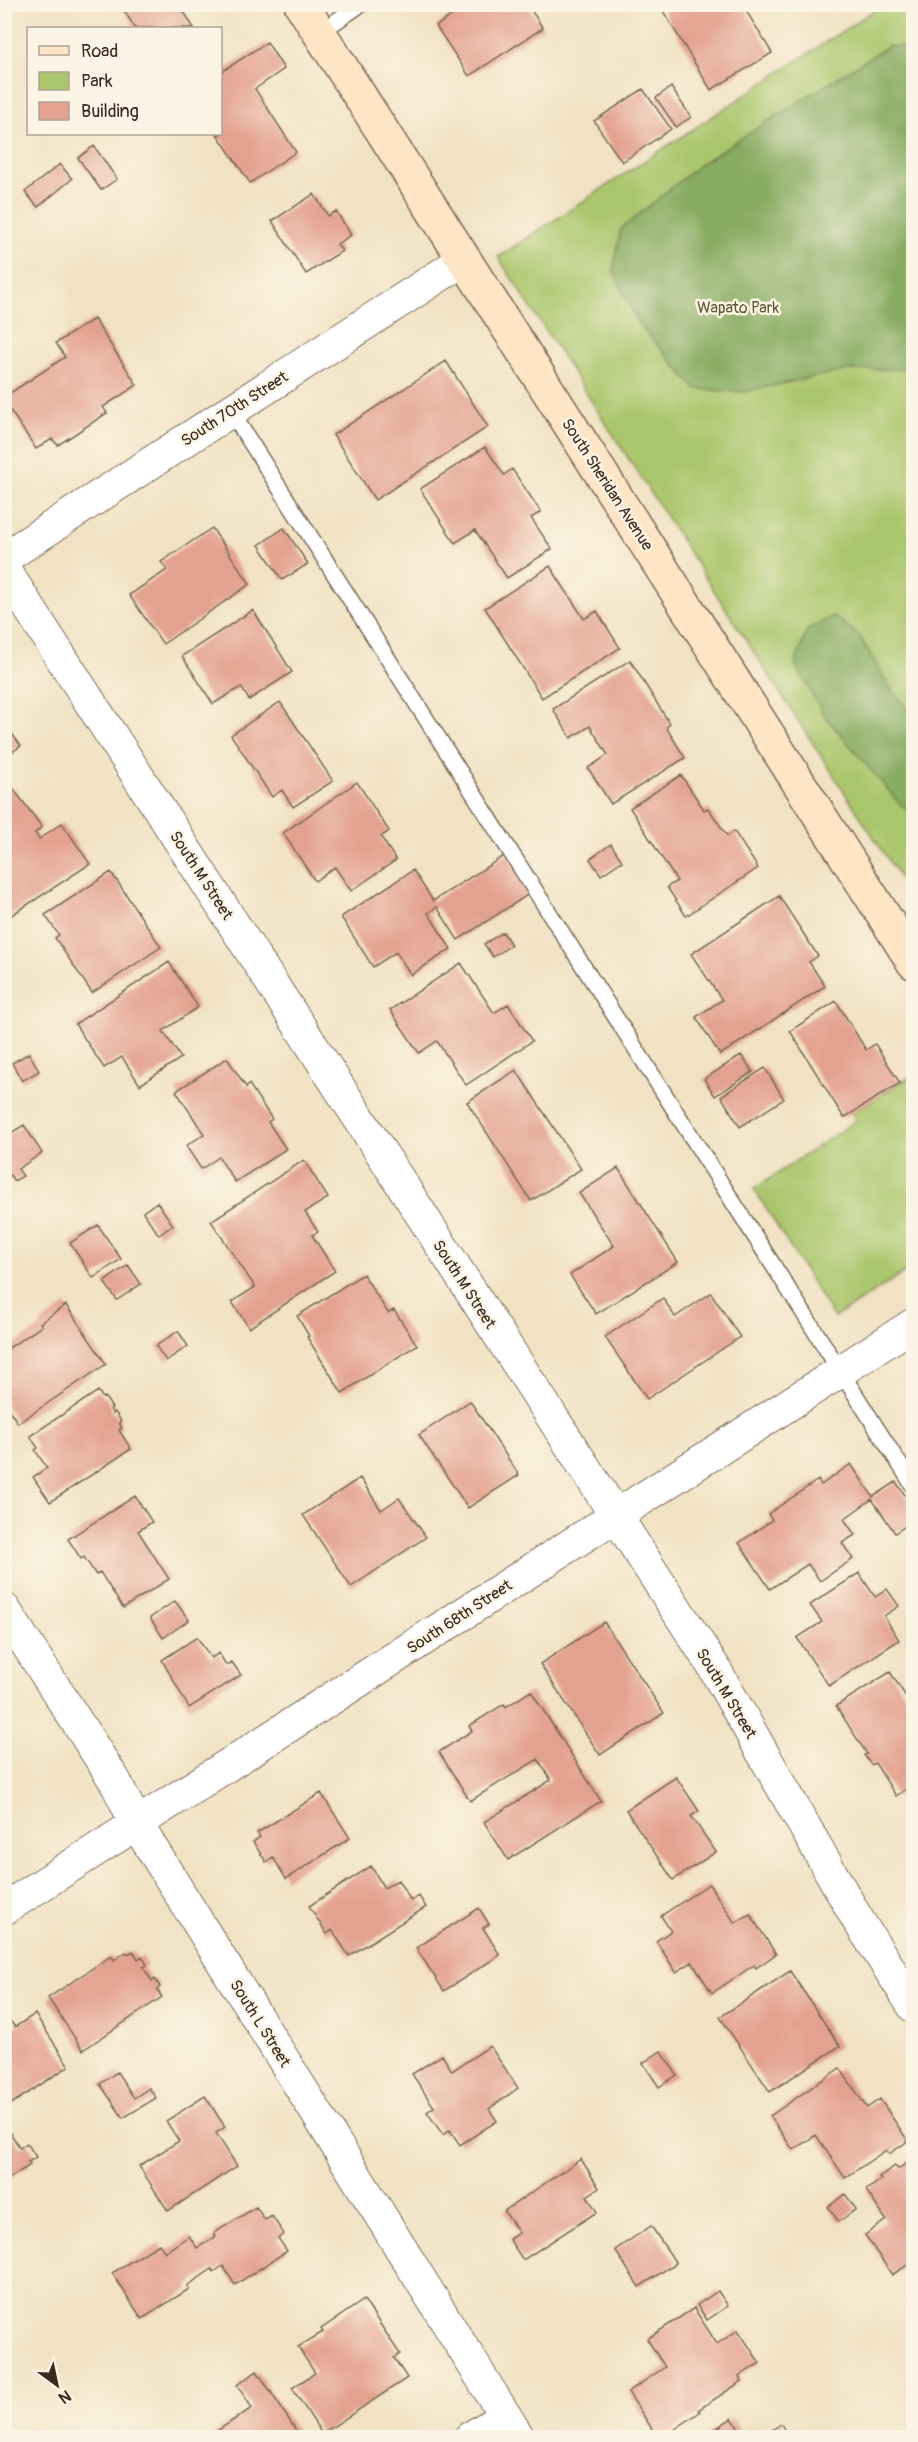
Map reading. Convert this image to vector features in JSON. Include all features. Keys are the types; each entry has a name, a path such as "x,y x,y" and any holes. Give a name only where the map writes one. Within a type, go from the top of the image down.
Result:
{"street":[{"name":"South Sheridan Avenue","path":"301,4 914,963"},
{"name":"South 70th Street","path":"4,558 465,259"},
{"name":"South M Street","path":"4,569 713,1666 858,1920 914,2007"},
{"name":"South 68th Street","path":"4,1909 136,1822 914,1324"},
{"name":"South L Street","path":"4,1609 115,1781 136,1822 512,2427"},
{"path":"470,2438 512,2427"}],"lane":[{"path":"319,33 361,4"},
{"path":"230,410 914,1487"}],"green space":[{"name":"Wapato Park","path":"882,5 913,5 913,898 498,257"},
{"path":"888,46 913,47 913,369 848,370 743,392 696,389 638,323 613,270 621,229 703,162"},
{"path":"833,616 859,635 891,689 913,714 913,814 899,803 824,715 795,664 807,630"},
{"path":"913,1075 913,1267 834,1318 754,1189 855,1121 852,1113"}],"building":[{"path":"120,4 179,4 193,27 134,27"},
{"path":"469,4 527,4 543,28 469,76 436,26"},
{"path":"674,4 742,4 772,53 711,90 663,11"},
{"path":"267,42 284,69 255,89 296,152 250,183 218,135 222,135 222,72"},
{"path":"671,87 691,117 676,127 656,98"},
{"path":"643,89 671,129 622,162 594,121"},
{"path":"94,146 117,179 101,190 78,158"},
{"path":"60,164 72,179 38,207 25,192"},
{"path":"314,194 328,216 336,211 351,235 337,244 342,251 306,274 272,221"},
{"path":"94,319 137,385 103,407 107,413 58,445 52,439 36,449 4,401 4,397 65,357 56,343"},
{"path":"446,361 488,427 375,500 333,435"},
{"path":"485,447 504,475 512,469 541,512 531,518 552,549 507,578 475,530 455,543 420,489"},
{"path":"212,528 250,584 163,644 129,595 167,570 161,562"},
{"path":"284,528 308,564 282,580 259,545"},
{"path":"550,566 584,619 597,611 620,648 542,698 485,608"},
{"path":"253,610 292,672 249,700 241,687 213,704 182,656"},
{"path":"630,660 670,724 666,727 685,758 611,804 588,768 608,755 590,726 571,738 553,709"},
{"path":"280,702 333,781 293,807 282,790 272,797 231,735"},
{"path":"4,723 21,746 9,754 12,758 4,763"},
{"path":"681,775 704,810 708,808 727,836 734,831 758,868 686,916 667,887 677,881 630,808"},
{"path":"357,782 389,831 381,837 396,860 351,891 335,867 315,881 283,833"},
{"path":"12,787 42,827 35,833 39,839 62,823 90,864 4,920 4,792"},
{"path":"611,844 622,861 601,875 590,859"},
{"path":"507,854 532,892 458,940 437,907 428,913 451,949 411,975 396,952 373,967 341,917 413,870 433,901"},
{"path":"111,872 161,947 92,993 55,938 59,935 45,915"},
{"path":"779,896 818,956 809,962 825,986 720,1055 696,1017 722,1000 691,954"},
{"path":"503,932 511,945 493,957 484,944"},
{"path":"169,962 198,1007 163,1031 181,1058 140,1085 122,1057 104,1068 75,1024"},
{"path":"461,963 494,1013 508,1004 532,1041 466,1085 437,1041 419,1053 390,1010"},
{"path":"836,1001 866,1050 875,1044 900,1083 844,1118 790,1031"},
{"path":"29,1053 39,1071 22,1081 12,1063"},
{"path":"741,1055 753,1072 715,1096 704,1079"},
{"path":"227,1058 246,1087 249,1084 272,1119 268,1122 286,1149 235,1182 219,1157 201,1169 186,1146 204,1134 176,1091"},
{"path":"765,1068 784,1099 740,1127 721,1096"},
{"path":"516,1070 581,1169 531,1201 467,1102"},
{"path":"24,1125 42,1153 18,1169 23,1176 14,1181 10,1175 4,1178 4,1137"},
{"path":"304,1160 328,1198 305,1212 318,1232 312,1235 335,1271 249,1328 232,1302 255,1287 211,1221"},
{"path":"618,1168 678,1262 596,1314 570,1275 614,1246 579,1193"},
{"path":"157,1202 173,1225 159,1235 143,1212"},
{"path":"98,1225 121,1259 93,1278 70,1243"},
{"path":"128,1265 141,1284 117,1300 104,1282"},
{"path":"363,1274 388,1313 394,1310 417,1345 342,1393 307,1337 309,1336 297,1316"},
{"path":"711,1293 740,1337 647,1399 605,1337 663,1298 675,1317"},
{"path":"66,1305 106,1364 18,1423 4,1403 4,1351 42,1326 40,1323"},
{"path":"178,1331 188,1346 166,1361 156,1346"},
{"path":"98,1391 103,1398 105,1397 113,1414 115,1412 121,1421 119,1423 122,1428 119,1430 131,1449 50,1502 33,1477 47,1468 35,1450 38,1448 30,1436"},
{"path":"470,1401 519,1475 468,1508 419,1435"},
{"path":"851,1464 873,1497 896,1482 914,1508 914,1520 895,1533 872,1499 844,1519 855,1535 842,1543 853,1559 820,1581 808,1564 770,1589 739,1543 772,1520 768,1514 818,1480 821,1485"},
{"path":"360,1478 381,1510 399,1498 426,1537 351,1587 303,1515"},
{"path":"135,1496 152,1522 138,1531 169,1579 123,1608 100,1572 96,1575 84,1557 81,1559 68,1539"},
{"path":"859,1573 875,1597 887,1589 899,1606 884,1616 899,1640 829,1686 797,1638 822,1622 810,1605"},
{"path":"175,1601 189,1620 163,1638 150,1618"},
{"path":"604,1622 664,1713 600,1755 540,1664"},
{"path":"197,1637 211,1658 219,1653 226,1665 232,1662 241,1675 189,1708 162,1660"},
{"path":"890,1672 914,1709 914,1784 896,1796 875,1763 871,1765 864,1755 867,1754 836,1706"},
{"path":"531,1691 601,1801 508,1860 484,1822 551,1780 538,1759 470,1801 439,1752 472,1731 469,1726 504,1704 506,1707"},
{"path":"676,1777 699,1811 691,1816 716,1852 673,1880 626,1810"},
{"path":"321,1793 350,1838 286,1879 273,1857 266,1862 253,1842 260,1837 257,1833"},
{"path":"371,1866 384,1888 398,1880 411,1901 419,1896 426,1907 349,1956 332,1930 327,1934 309,1906"},
{"path":"709,1884 735,1923 750,1914 776,1954 756,1968 754,1965 712,1993 692,1962 676,1972 656,1941 671,1931 661,1916"},
{"path":"479,1908 489,1924 483,1928 500,1955 444,1991 416,1948"},
{"path":"133,1951 138,1959 142,1956 147,1965 143,1967 152,1981 155,1979 160,1987 157,1990 162,1997 83,2050 48,1998 111,1956 114,1960 126,1952 128,1954"},
{"path":"790,1971 840,2046 770,2092 720,2017"},
{"path":"35,2014 69,2066 5,2108 5,2026 11,2022 15,2027"},
{"path":"490,2046 518,2088 489,2109 497,2121 460,2145 450,2130 443,2135 427,2112 434,2107 412,2074 442,2055 452,2071"},
{"path":"661,2051 677,2075 659,2087 643,2063"},
{"path":"840,2068 867,2108 880,2099 908,2141 889,2154 886,2150 845,2178 816,2135 793,2150 770,2116"},
{"path":"117,2072 134,2098 149,2088 156,2098 123,2118 100,2084"},
{"path":"205,2096 225,2127 216,2133 237,2166 168,2211 139,2166 179,2141 166,2121"},
{"path":"9,2131 20,2148 27,2143 36,2157 28,2162 30,2165 10,2178 4,2169 4,2134"},
{"path":"914,2158 914,2261 892,2275 865,2235 886,2220 866,2190 881,2180 879,2177 895,2166 898,2169"},
{"path":"581,2159 599,2188 587,2196 597,2212 523,2260 509,2239 519,2233 504,2211"},
{"path":"845,2194 856,2209 839,2222 828,2207"},
{"path":"256,2207 265,2220 272,2216 284,2234 278,2238 287,2251 235,2285 223,2266 214,2272 212,2269 187,2286 189,2289 142,2319 112,2273 159,2244 165,2252 189,2236 197,2248 216,2237 214,2233"},
{"path":"651,2226 676,2263 639,2287 615,2250"},
{"path":"718,2291 728,2306 707,2320 697,2305"},
{"path":"364,2300 400,2354 394,2358 407,2378 322,2434 292,2388 315,2373 298,2347 323,2332 321,2329"},
{"path":"694,2308 717,2344 738,2330 760,2363 739,2376 742,2381 698,2410 700,2412 662,2438 658,2438 628,2392 665,2367 647,2339"},
{"path":"257,2371 301,2438 206,2438 252,2408 237,2385"},
{"path":"732,2418 742,2434 751,2428 758,2438 707,2438 706,2435"},
{"path":"781,2424 789,2438 760,2438"}]}
